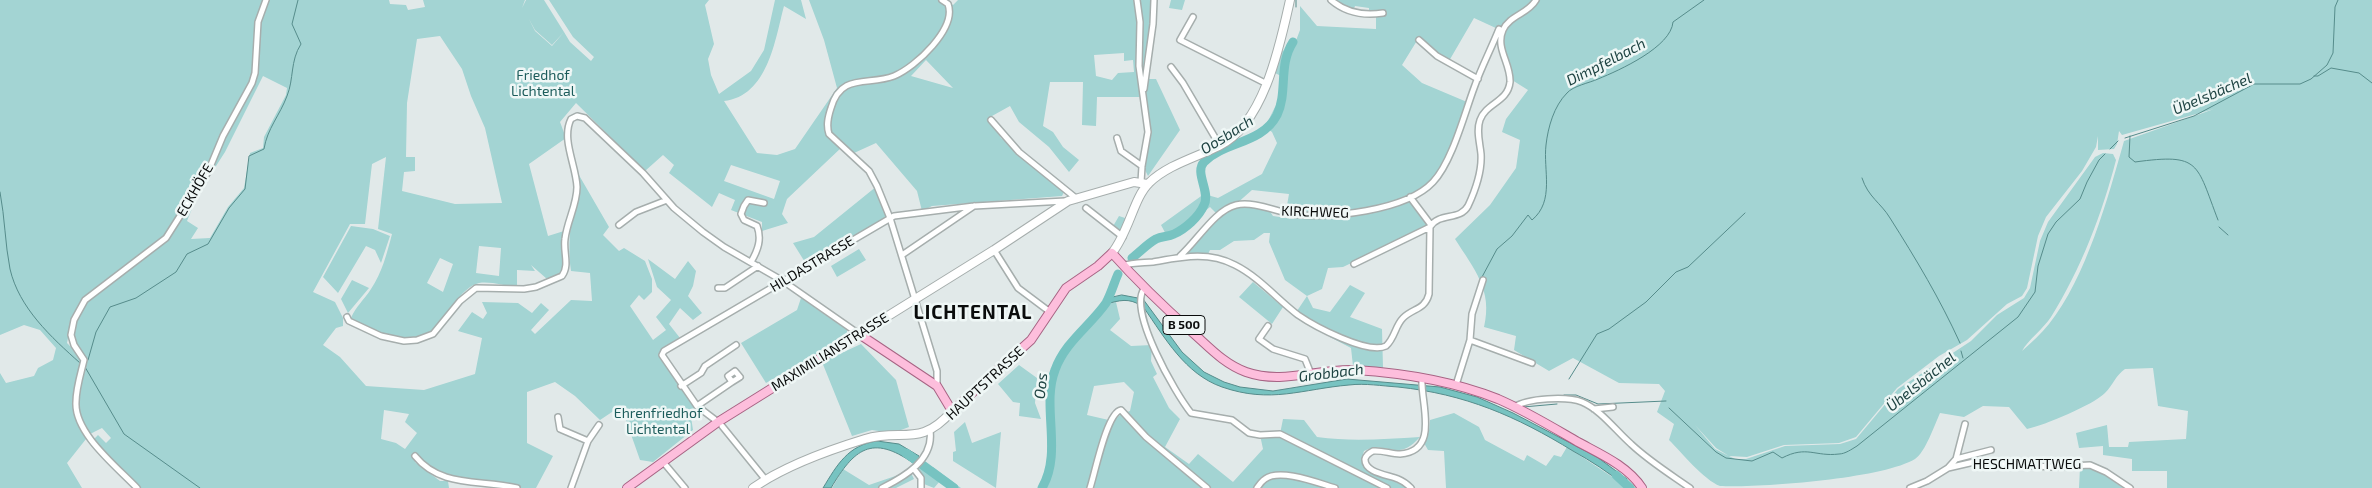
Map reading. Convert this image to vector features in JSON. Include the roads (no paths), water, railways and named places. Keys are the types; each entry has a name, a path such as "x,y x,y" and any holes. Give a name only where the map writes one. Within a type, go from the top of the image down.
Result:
{"main road":[{"path":"1144,183 1163,172 1220,146 1230,140 1243,127 1267,84 1290,0"},
{"name":"MAXIMILIANSTRASSE","path":"627,488 720,424 1068,201 1144,183"},
{"name":"HAUPTSTRASSE","path":"753,488 765,479 785,470 866,439 881,436 905,437 930,431 941,423 1031,340 1066,288 1098,266 1112,253 1123,237 1144,183"},
{"name":"B 500","path":"1112,253 1144,289 1224,361 1235,367 1268,377 1289,377 1356,370 1456,385 1514,407 1610,459 1629,473 1642,488"},
{"path":"859,334 937,386 952,411"}],"street":[{"name":"ECKHÖFE","path":"137,488 89,438 79,422 76,402 84,360 74,345 72,335 74,320 85,300 166,238 208,172 223,136 252,82 255,73 258,22 266,0"},
{"path":"937,386 937,371 890,218 869,171 829,134 827,127 830,109 836,94 849,84 858,81 894,76 920,58 937,40 948,20 950,10 948,4 942,0"},
{"path":"1137,0 1140,22 1139,66 1148,132 1142,166 1144,183"},
{"path":"1142,97 1153,24 1154,0"},
{"path":"1331,0 1338,6 1361,15 1382,13"},
{"path":"1354,264 1430,226 1440,218 1461,213 1468,205 1480,167 1479,121 1486,110 1503,97 1509,86 1509,74 1501,46 1502,32 1510,20 1528,10 1536,0"},
{"path":"1193,16 1180,40 1267,84"},
{"name":"KIRCHWEG","path":"1180,256 1195,242 1210,222 1235,205 1246,204 1295,214 1347,215 1380,208 1410,197 1432,184 1438,175 1466,112 1498,28"},
{"path":"1419,40 1436,56 1478,79"},
{"path":"1171,67 1183,83 1220,146"},
{"path":"347,317 349,321 374,334 404,340 417,340 433,334 460,301 476,288 524,289 557,280 562,276 566,267 565,240 577,190 576,170 566,132 571,119 578,116 585,118 643,173 674,208 710,237 783,281 859,334"},
{"path":"991,120 1019,152 1077,200"},
{"path":"1117,138 1121,151 1142,166"},
{"path":"1123,266 1180,256 1210,256 1234,264 1252,276 1299,315 1360,345 1379,348 1390,341 1403,318 1420,309 1426,301 1428,294 1430,226 1410,197"},
{"path":"619,225 636,212 667,200"},
{"path":"752,262 758,248 760,234 757,226 744,220 741,214 748,200 764,203"},
{"name":"HILDASTRASSE","path":"681,386 662,355 664,351 890,218 922,211 974,206 1068,201"},
{"path":"902,255 947,227 974,206"},
{"path":"1086,208 1123,237"},
{"path":"994,250 1018,288 1050,312"},
{"path":"718,288 725,288 758,266"},
{"path":"1456,385 1470,340 1472,314 1483,280"},
{"path":"1144,289 1140,297 1143,320 1173,388 1191,413 1232,420 1254,434 1280,434 1387,488"},
{"path":"1268,326 1259,339 1274,349 1305,359 1311,374"},
{"path":"1470,340 1532,363"},
{"path":"736,345 704,363 702,373 681,386 698,406 720,424 765,479"},
{"path":"1411,488 1399,479 1372,470 1368,467 1365,459 1373,451 1397,454 1408,452 1422,442 1427,426 1421,390 1422,381"},
{"path":"698,406 732,382"},
{"path":"1514,407 1523,403 1564,398 1582,402 1594,409 1633,446 1690,488"},
{"path":"1594,409 1613,407"},
{"path":"1090,488 1108,426 1114,413 1121,410 1146,437 1207,488"},
{"path":"558,417 560,429 588,441"},
{"path":"1910,488 1948,468 1956,459 1965,424"},
{"path":"571,488 588,441 599,425"},
{"path":"882,488 906,476 915,468 930,444 930,431"},
{"path":"1956,459 1991,450"},
{"path":"415,456 420,463 440,478 448,481 485,483 517,488"},
{"name":"HESCHMATTWEG","path":"1948,468 1974,462 2052,467 2090,465 2106,472 2130,488"},
{"path":"664,463 685,488"},
{"path":"915,468 921,478 922,488"},
{"path":"1257,488 1265,478 1278,474 1298,477 1335,488"}],"waterway":[{"path":"88,360 96,332 110,307 136,298 176,272 187,254 208,244 229,208 245,189 249,156 264,149 268,135 289,90 295,57 301,44 292,24 298,0"},
{"name":"Oosbach","path":"1296,0 1296,7"},
{"name":"Dimpfelbach","path":"1482,277 1497,249 1512,236 1528,215 1532,220 1543,204 1546,195 1545,155 1547,138 1552,117 1562,98 1573,88 1631,64 1654,49 1664,40 1673,22 1704,0"},
{"name":"Übelsbächel","path":"2125,138 2194,116 2254,84 2300,84 2311,79 2327,65 2333,53 2335,7 2338,0"},
{"name":"Oosbach","path":"1132,258 1156,239 1172,235 1183,229 1199,214 1206,200 1201,177 1201,166 1204,162 1222,150 1262,132 1277,115 1282,97 1284,69 1288,51 1293,42"},
{"path":"2314,76 2318,76 2331,68 2359,73 2372,83"},
{"path":"2130,136 2129,157 2135,162 2173,159 2184,161 2193,166 2205,186 2218,220"},
{"name":"Übelsbächel","path":"2110,149 2118,141"},
{"name":"Übelsbächel","path":"1669,408 1716,452 1726,458 1752,461 1773,452 1782,458 1798,452 1841,454 1851,450 2018,317 2035,292 2038,266 2048,234 2056,222 2080,199 2099,160 2105,154"},
{"path":"1862,178 1871,195 1886,213 1918,264 1960,343"},
{"path":"0,192 8,260 14,283 28,309 47,332 80,363"},
{"path":"1569,379 1597,334 1609,329 1646,302 1676,272 1688,267 1745,213"},
{"path":"2219,227 2228,235"},
{"name":"Oos","path":"1042,488 1048,474 1051,459 1050,399 1051,384 1055,370 1059,360 1071,343 1106,303 1118,274"},
{"path":"1961,351 1963,358"},
{"path":"85,367 124,434 200,488"},
{"name":"Übelsbächel","path":"1564,395 1576,395 1598,404 1666,401"},
{"name":"Übelsbächel","path":"1523,407 1557,404"},
{"name":"Oos","path":"906,453 954,488"},
{"name":"Grobbach","path":"1616,475 1630,488"}],"district":[{"name":"LICHTENTAL","path":"973,313"}],"park label":[{"name":"Friedhof Lichtental","path":"543,84"},
{"name":"Ehrenfriedhof Lichtental","path":"658,422"}]}
